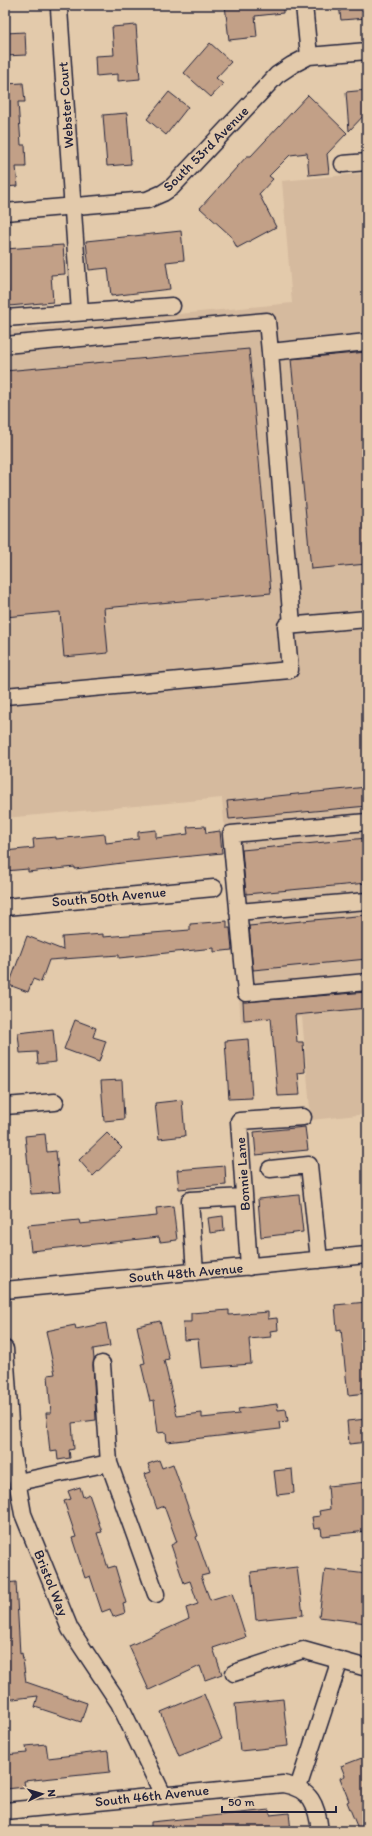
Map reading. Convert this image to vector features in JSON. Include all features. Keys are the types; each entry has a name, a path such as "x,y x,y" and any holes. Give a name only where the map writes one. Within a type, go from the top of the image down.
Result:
{"street":[{"name":"Webster Court","path":"61,5 60,9 72,206 80,312"},
{"path":"304,5 309,56"},
{"name":"South 53rd Avenue","path":"5,212 147,200 163,193 172,187 277,75 309,56 367,51"},
{"path":"343,164 367,162"},
{"path":"5,318 172,306"},
{"path":"5,345 267,321 292,626"},
{"path":"270,352 367,342"},
{"path":"5,696 290,670 286,626 367,619"},
{"path":"367,822 231,834 246,993 367,982"},
{"name":"South 50th Avenue","path":"5,907 214,888"},
{"path":"238,912 367,901"},
{"path":"5,1106 55,1102"},
{"name":"Bonnie Lane","path":"249,1267 239,1121 304,1117"},
{"path":"270,1169 309,1165 319,1260"},
{"path":"195,1272 190,1200 244,1196"},
{"name":"South 48th Avenue","path":"5,1290 367,1255"},
{"name":"Bristol Way","path":"5,1349 9,1453 18,1482 24,1514 70,1629 119,1703 163,1795"},
{"path":"102,1364 109,1464 156,1594"},
{"path":"18,1482 109,1464"},
{"path":"234,1673 303,1650 367,1668"},
{"path":"320,1831 318,1816 314,1804 310,1797 298,1788 340,1660"},
{"name":"South 46th Avenue","path":"5,1811 283,1784 298,1788"}],"shaded area":[{"path":"367,173 367,1114 311,1120 302,1017 241,1022 222,798 5,818 5,331 292,303 282,181"}],"building":[{"path":"225,5 283,5 283,13 255,16 257,37 229,40"},
{"path":"339,5 367,5 367,18 341,20"},
{"path":"136,25 140,79 118,81 118,74 96,76 95,56 114,55 112,27"},
{"path":"25,32 26,55 5,56 5,33"},
{"path":"210,43 231,62 216,78 223,84 211,97 184,73"},
{"path":"23,83 25,102 18,102 21,145 25,145 26,167 16,167 18,186 5,187 5,84"},
{"path":"367,90 367,112 349,131 346,92"},
{"path":"169,92 188,107 166,135 147,119"},
{"path":"308,95 347,133 327,154 329,173 309,175 307,153 290,155 269,176 273,179 259,194 276,227 237,248 231,236 200,208 247,156 251,156"},
{"path":"127,113 131,164 107,166 103,115"},
{"path":"181,231 184,260 166,262 170,289 111,296 108,268 89,270 86,241"},
{"path":"63,245 65,274 51,275 53,302 9,306 7,278 5,278 5,249"},
{"path":"249,349 271,593 104,608 108,653 64,657 60,612 5,617 5,371"},
{"path":"367,352 367,564 311,569 291,359"},
{"path":"367,787 367,806 229,819 227,801"},
{"path":"205,826 206,833 220,831 222,853 75,869 75,867 28,872 28,869 5,871 5,851 34,848 33,839 56,837 56,839 105,834 106,843 138,839 138,832 156,830 156,838 188,834 187,827"},
{"path":"367,838 367,883 246,894 242,850"},
{"path":"367,915 367,959 253,970 249,926"},
{"path":"227,921 227,928 230,928 232,950 214,952 214,948 119,958 119,955 49,960 41,982 33,979 28,992 9,985 27,936 63,950 62,937 103,934 103,937 190,930 190,924"},
{"path":"367,992 367,1008 295,1015 297,1042 303,1042 305,1072 298,1073 300,1095 278,1096 271,1018 244,1020 243,1002"},
{"path":"75,1020 96,1028 93,1037 106,1041 99,1062 64,1049"},
{"path":"53,1029 56,1062 38,1064 37,1052 20,1053 18,1033"},
{"path":"248,1039 252,1098 229,1099 225,1041"},
{"path":"122,1080 124,1119 104,1121 101,1081"},
{"path":"182,1100 185,1136 159,1139 155,1103"},
{"path":"305,1127 308,1150 256,1155 254,1132"},
{"path":"107,1133 122,1148 93,1176 79,1160"},
{"path":"45,1134 47,1152 56,1151 60,1192 31,1194 25,1136"},
{"path":"225,1166 226,1185 179,1189 177,1170"},
{"path":"299,1195 303,1232 261,1237 258,1199"},
{"path":"173,1206 177,1240 160,1242 159,1237 31,1251 28,1225 79,1220 80,1224 157,1216 156,1208"},
{"path":"223,1216 224,1231 210,1233 208,1218"},
{"path":"367,1302 367,1393 348,1395 341,1329 337,1330 335,1305"},
{"path":"229,1310 229,1315 268,1312 268,1319 277,1318 278,1330 270,1331 271,1337 249,1339 251,1364 201,1368 198,1339 184,1340 183,1322 191,1322 191,1313"},
{"path":"160,1321 169,1359 164,1360 177,1416 202,1413 202,1418 239,1414 238,1409 277,1404 278,1410 286,1409 288,1421 279,1422 280,1429 167,1442 166,1432 158,1433 154,1400 150,1401 141,1364 145,1363 137,1326"},
{"path":"106,1323 110,1346 93,1349 96,1420 72,1423 74,1449 69,1450 70,1458 58,1460 57,1451 50,1452 46,1413 51,1413 48,1375 55,1374 46,1331 75,1325 76,1329"},
{"path":"367,1419 367,1442 349,1444 347,1421"},
{"path":"159,1460 162,1468 173,1464 198,1536 196,1537 209,1574 201,1576 210,1600 232,1593 246,1637 213,1648 222,1674 205,1680 200,1666 149,1690 129,1646 189,1619 186,1608 198,1604 190,1581 184,1583 171,1545 177,1542 164,1506 157,1509 145,1474 151,1472 148,1464"},
{"path":"292,1469 294,1493 277,1495 274,1471"},
{"path":"367,1482 367,1531 322,1536 321,1528 314,1529 312,1517 320,1516 319,1511 330,1509 328,1486"},
{"path":"80,1487 83,1497 89,1494 102,1532 97,1533 108,1568 115,1566 126,1603 123,1604 125,1613 113,1617 110,1609 102,1612 90,1576 85,1578 72,1538 76,1537 64,1501 71,1499 68,1491"},
{"path":"297,1567 303,1615 256,1620 251,1572"},
{"path":"325,1569 367,1574 366,1623 319,1617"},
{"path":"16,1582 20,1654 22,1653 26,1682 87,1703 81,1722 35,1707 38,1696 5,1700 5,1583"},
{"path":"204,1694 222,1739 179,1756 161,1712"},
{"path":"283,1699 288,1746 240,1751 235,1704"},
{"path":"46,1744 48,1758 108,1751 110,1772 24,1781 25,1787 6,1789 5,1755 27,1753 26,1746"},
{"path":"367,1756 367,1831 359,1831 347,1802 349,1801 340,1778 345,1776 341,1766"},
{"path":"270,1810 270,1815 289,1813 291,1831 151,1831 151,1822"}]}
